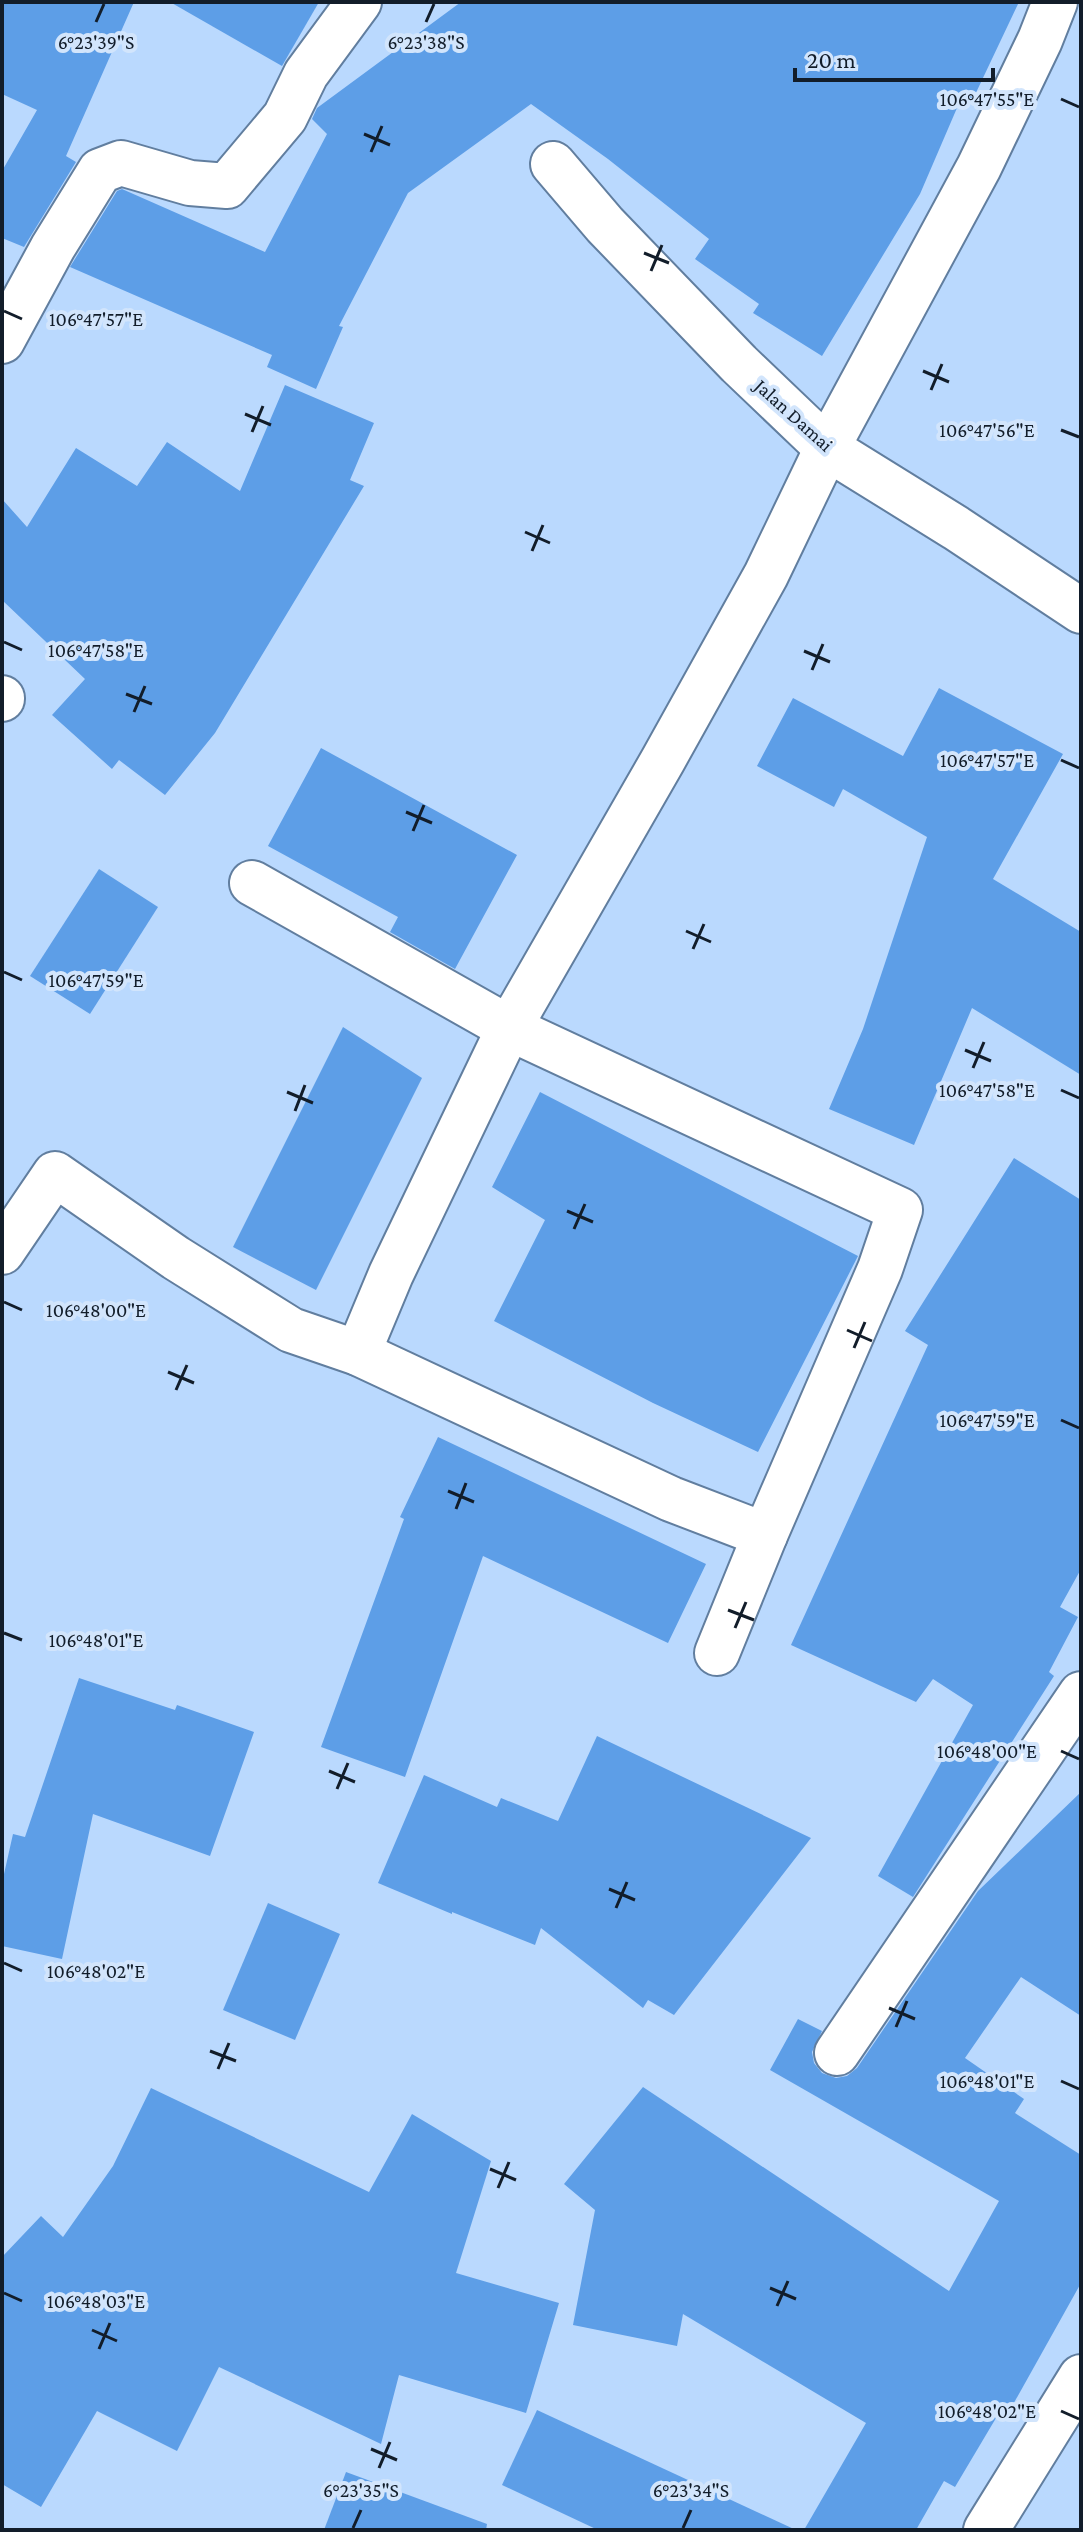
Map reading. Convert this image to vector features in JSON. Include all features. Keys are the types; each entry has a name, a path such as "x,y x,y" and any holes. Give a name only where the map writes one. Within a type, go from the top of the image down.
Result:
{"street":[{"path":"2,341 53,247 100,171 121,163 190,183 227,186 285,117 306,74 359,2"},
{"path":"358,1353 391,1274 509,1028 759,588 827,448 979,167 1055,2"},
{"name":"Jalan Damai","path":"553,164 605,225 739,364 827,448 1081,611"},
{"path":"252,883 509,1028 900,1210 880,1269 717,1653"},
{"path":"2,1252 55,1174 176,1258 291,1330 358,1353 671,1499 765,1535"},
{"path":"837,2053 1081,1694"},
{"path":"986,2530 1081,2377"}],"building":[{"path":"2,2 134,2 66,156 76,162 24,247 2,238 2,171 37,110 2,94"},
{"path":"170,2 319,2 282,66"},
{"path":"461,2 1019,2 973,99 963,94 920,194 822,356 753,313 759,304 695,259 709,239 608,159 531,104 408,193 339,326 343,327 316,389 267,367 272,355 70,267 117,191 122,189 265,252 327,134 312,119 317,108"},
{"path":"285,385 374,423 350,480 364,486 215,733 165,795 119,760 112,769 52,715 85,679 2,600 2,499 27,527 76,448 137,486 167,442 240,491"},
{"path":"939,688 1063,754 993,879 1081,932 1081,1075 972,1008 914,1145 829,1109 863,1029 927,837 843,789 834,807 757,766 793,698 903,756"},
{"path":"321,748 517,855 455,969 390,932 398,917 268,846"},
{"path":"99,869 158,907 90,1014 30,976"},
{"path":"343,1027 422,1078 316,1290 233,1247"},
{"path":"540,1092 858,1256 758,1452 653,1403 494,1321 545,1220 492,1187"},
{"path":"1014,1158 1081,1200 1081,1569 1060,1607 1078,1617 1049,1672 1054,1676 913,1897 878,1876 973,1705 933,1679 916,1702 791,1645 928,1345 905,1331"},
{"path":"438,1437 706,1564 668,1643 483,1556 405,1777 321,1747 404,1519 400,1517"},
{"path":"79,1678 175,1710 177,1705 254,1732 210,1856 93,1814 62,1959 2,1946 2,1883 13,1834 25,1837"},
{"path":"597,1736 811,1838 674,2015 648,2000 643,2008 541,1928 535,1945 378,1883 424,1775 497,1807 501,1798 558,1821"},
{"path":"1081,1792 1081,2016 1021,1977 965,2058 1024,2099 1015,2113 1081,2155 1081,2283 1006,2417 999,2413 955,2487 944,2481 916,2530 804,2530 866,2423 683,2314 677,2346 573,2325 595,2210 564,2184 643,2087 949,2291 999,2201 770,2070 798,2019 822,2031 812,2052 814,2063 822,2073 836,2078 847,2076 857,2068 978,1891"},
{"path":"268,1903 340,1934 295,2040 223,2010"},
{"path":"151,2088 369,2192 412,2114 491,2161 456,2273 559,2303 526,2413 399,2375 381,2444 219,2367 177,2451 97,2411 41,2507 2,2484 2,2257 41,2216 63,2237 113,2166"},
{"path":"537,2410 796,2530 598,2530 502,2485"},
{"path":"346,2472 487,2524 486,2530 324,2530"}]}
